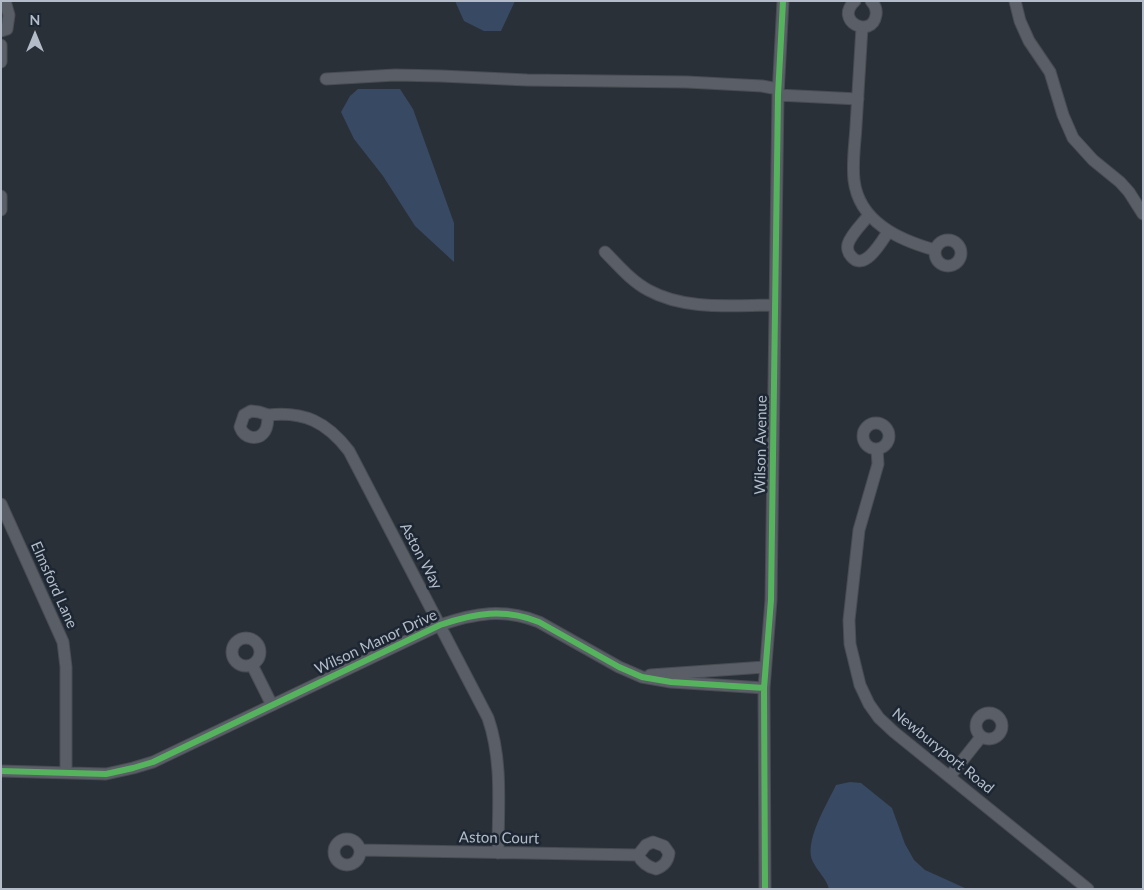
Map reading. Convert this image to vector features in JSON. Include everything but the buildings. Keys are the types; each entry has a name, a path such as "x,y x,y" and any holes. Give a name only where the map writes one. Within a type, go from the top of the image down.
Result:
{"street":[{"path":"1,31 7,28 9,15 4,1"},
{"name":"Wilson Avenue","path":"765,889 764,688 770,600 778,92 783,1"},
{"path":"854,1 850,6 848,15 853,24 862,27 870,25 876,18 876,8 871,1"},
{"path":"1014,1 1020,21 1030,42 1050,72 1072,138 1092,160 1120,182 1143,214"},
{"path":"862,27 854,180 858,194 869,215 888,232 935,250"},
{"path":"1,46 1,62"},
{"path":"326,79 395,75 527,80 687,82 762,86 778,92 858,99"},
{"path":"1,196 1,210"},
{"path":"869,215 848,243 848,251 853,258 859,260 868,258 888,232"},
{"path":"605,252 629,276 646,289 664,298 693,305 776,305"},
{"name":"Aston Way","path":"268,415 299,415 327,428 340,439 349,451 488,718 494,734 498,763 498,853"},
{"name":"Newburyport Road","path":"877,449 878,464 859,530 849,620 850,644 860,685 869,704 879,718 894,732 1088,889"},
{"name":"Elmsford Lane","path":"1,504 63,642 66,667 66,772"},
{"name":"Wilson Manor Drive","path":"1,772 106,774 153,762 440,625 464,616 502,613 526,617 539,622 619,667 640,676 671,682 764,688"},
{"path":"252,665 272,705"},
{"name":"Wilson Manor Drive","path":"640,676 765,667"},
{"path":"950,776 981,737"},
{"name":"Aston Court","path":"360,850 638,855"}],"water":[{"path":"455,1 515,1 501,31 484,31 464,21"},
{"path":"358,89 400,89 413,109 454,223 454,262 415,226 383,176 354,139 341,112 350,96"},
{"path":"850,782 861,783 892,808 905,844 914,860 925,870 967,889 829,889 813,862 811,845 817,824 836,785"}],"cycle path":[{"path":"765,889 764,688 771,600 778,95 783,1"},
{"path":"1,771 106,774 153,762 440,625 477,615 514,615 539,622 619,667 642,677 671,682 764,688"}]}
